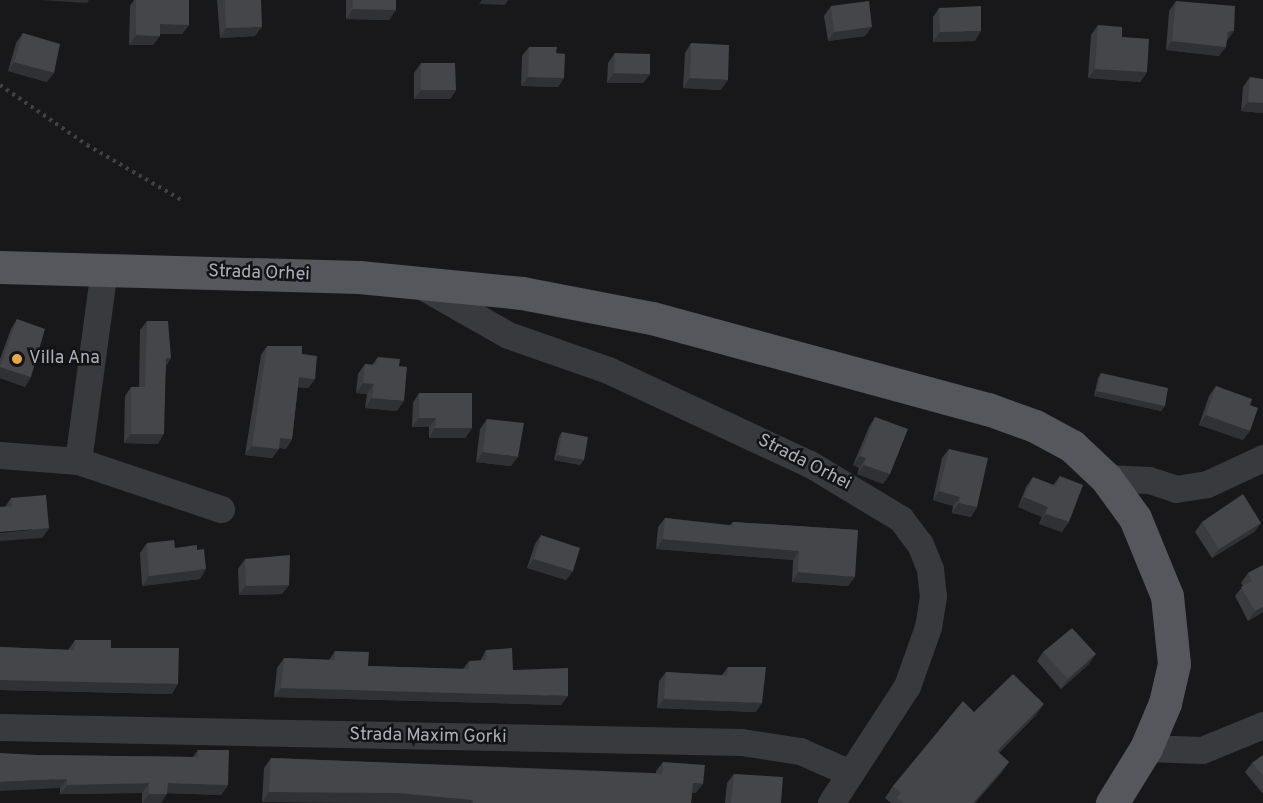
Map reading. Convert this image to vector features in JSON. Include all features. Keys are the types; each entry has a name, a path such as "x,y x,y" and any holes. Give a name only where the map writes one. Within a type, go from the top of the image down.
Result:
{"main road":[{"name":"Strada Orhei","path":"0,267 104,268 414,282 522,293 652,318 988,409 1035,426 1072,446 1106,478 1135,518 1152,553 1167,596 1173,632 1174,664 1165,703 1146,748 1112,803"}],"street":[{"path":"78,461 104,268"},
{"name":"Strada Orhei","path":"414,282 508,335 608,370 799,459 866,495 900,519 920,544 930,569 933,596 928,627 907,686 831,803"},
{"path":"0,455 78,461 221,509"},
{"path":"1106,478 1149,480 1176,489 1208,484 1263,458"},
{"path":"1146,748 1202,750 1263,725"},
{"name":"Strada Maxim Gorki","path":"0,727 741,742 800,751 850,773"}],"path":[{"path":"0,85 87,145 182,200"}],"building":[{"path":"136,0 189,0 189,25 160,24 160,36 136,35"},
{"path":"225,0 261,0 262,27 226,28"},
{"path":"353,0 396,0 396,10 353,9"},
{"path":"869,1 872,27 834,32 831,6"},
{"path":"1176,1 1235,6 1234,31 1228,32 1226,47 1172,41"},
{"path":"981,6 981,31 940,32 939,8"},
{"path":"1098,25 1122,27 1122,37 1149,39 1147,72 1095,69"},
{"path":"23,33 60,44 54,73 14,62"},
{"path":"691,43 729,45 728,80 690,78"},
{"path":"529,47 557,47 556,53 565,54 564,78 528,77"},
{"path":"615,53 650,54 650,74 614,73"},
{"path":"421,63 455,63 456,90 421,90"},
{"path":"1250,77 1263,79 1263,103 1248,102"},
{"path":"17,319 45,329 31,377 0,367"},
{"path":"147,321 168,321 171,358 166,358 164,434 131,434 131,387 145,387"},
{"path":"267,346 302,346 302,354 317,356 315,379 299,377 292,439 280,438 279,449 252,446"},
{"path":"378,357 400,359 399,366 407,367 404,401 372,398 374,384 363,383 365,364 375,365"},
{"path":"1101,373 1168,388 1165,406 1097,391"},
{"path":"1216,386 1252,399 1250,405 1258,408 1250,431 1206,415"},
{"path":"419,393 472,393 472,428 435,428 436,418 419,418"},
{"path":"875,417 908,429 890,474 864,465 866,458 860,456"},
{"path":"487,419 524,423 518,457 483,452"},
{"path":"562,432 588,437 584,460 558,455"},
{"path":"949,449 988,458 977,507 959,503 960,497 939,491"},
{"path":"1060,476 1083,485 1069,522 1046,514 1048,507 1024,497 1033,477 1056,486"},
{"path":"1243,494 1261,523 1219,549 1202,522"},
{"path":"46,495 49,528 0,532 0,507 12,506 11,498"},
{"path":"665,518 733,526 733,522 858,530 855,577 798,572 799,551 663,539"},
{"path":"541,535 580,548 573,571 534,559"},
{"path":"174,540 175,548 197,545 197,550 204,549 206,569 149,576 147,543"},
{"path":"290,555 289,585 246,586 245,559"},
{"path":"1263,565 1263,607 1255,611 1241,587 1252,581 1248,573"},
{"path":"1072,628 1096,654 1068,679 1043,652"},
{"path":"75,640 111,640 111,648 179,648 178,684 0,680 0,647 74,650"},
{"path":"512,648 513,670 568,668 568,696 281,688 284,658 335,660 335,651 369,652 368,666 469,669 469,661 486,660 486,650"},
{"path":"728,667 766,667 762,703 664,699 666,672 727,676"},
{"path":"1013,674 1044,704 997,751 1009,762 973,803 904,803 897,798 901,793 893,786 963,701 974,712"},
{"path":"198,750 229,750 228,785 168,783 167,794 149,794 149,783 67,785 67,779 0,782 0,753 198,757"},
{"path":"1263,755 1263,776 1252,763"},
{"path":"271,758 662,774 663,762 705,765 703,784 693,783 691,803 473,803 473,800 398,793 269,792"},
{"path":"734,774 783,777 781,803 731,803"}],"place":[{"name":"Villa Ana","path":"17,359"}]}
